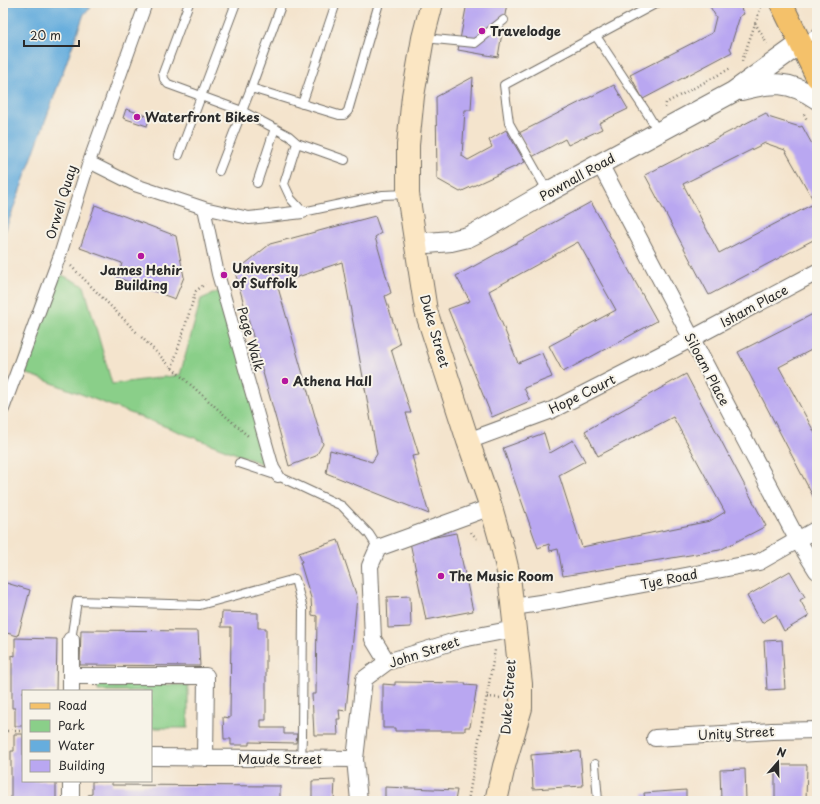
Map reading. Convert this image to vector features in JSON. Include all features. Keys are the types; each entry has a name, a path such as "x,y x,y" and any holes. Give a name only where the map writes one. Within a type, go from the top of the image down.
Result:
{"main road":[{"name":"Duke Street","path":"432,3 423,38 413,96 408,145 408,194 426,311 491,507 509,576 513,607 504,631 521,684 521,708 504,766 496,801"},
{"path":"781,3 809,38 817,77"}],"street":[{"name":"Orwell Quay","path":"3,409 60,255 88,162 146,3"},
{"name":"Pownall Road","path":"416,244 451,241 468,237 482,230 548,192 733,92 809,38"},
{"name":"Pownall Road","path":"733,92 766,84 786,85 800,89 817,99"},
{"path":"88,162 135,185 204,208 249,218 303,212"},
{"name":"Siloam Place","path":"600,164 797,539 817,571"},
{"name":"Page Walk","path":"204,208 218,274 269,455 273,468 278,476"},
{"name":"Isham Place","path":"691,339 817,272"},
{"name":"Hope Court","path":"468,441 552,410 691,339"},
{"path":"387,662 373,638 370,566 378,548 491,507"},
{"name":"Tye Road","path":"513,607 554,601 759,562 817,529"},
{"name":"John Street","path":"360,801 355,759 364,679 387,662 462,639 504,631"},
{"path":"70,640 71,684 206,676 205,758"},
{"name":"Unity Street","path":"655,738 772,730 817,730"},
{"name":"Maude Street","path":"152,757 355,759"},
{"path":"70,801 71,782"}],"lane":[{"path":"189,3 163,73 164,79 168,84 242,111 289,136 297,143 345,160"},
{"path":"179,155 236,3"},
{"path":"219,171 282,3"},
{"path":"302,104 336,3"},
{"path":"250,88 338,115 344,115 348,111 379,3"},
{"path":"548,192 509,123 504,85 657,3"},
{"path":"423,38 475,43 504,20"},
{"path":"596,36 659,133"},
{"path":"257,183 275,128"},
{"path":"297,143 284,184 291,199 303,212 383,195 408,194"},
{"path":"239,463 278,476 342,506 369,534 378,548"},
{"path":"70,640 77,601 200,605 295,579 303,609 301,759"},
{"path":"595,764 598,801"}],"path":[{"path":"742,62 761,5 760,3"},
{"path":"666,103 735,66"},
{"path":"60,255 172,368 269,455"},
{"path":"172,368 196,291 218,274"},
{"path":"465,517 471,534 480,542"},
{"path":"468,801 495,652 504,631"},
{"path":"3,731 22,731"}],"green space":[{"path":"54,271 84,286 112,384 180,375 201,299 222,290 273,468 34,376 17,371"},
{"path":"98,684 188,685 188,728 152,728 152,690 98,690"}],"water":[{"path":"3,3 77,3 91,8 84,14 3,237"}],"building":[{"name":"Travelodge","path":"467,3 507,3 498,57 458,50"},
{"path":"708,3 738,3 744,14 740,16 730,48 732,52 643,99 630,75 712,33 716,17"},
{"path":"473,77 471,110 465,110 462,156 468,160 492,147 489,140 506,130 525,162 460,192 437,179 436,97"},
{"path":"614,85 628,109 599,123 602,129 568,145 565,139 532,157 519,133"},
{"name":"Waterfront Bikes","path":"126,109 150,117 147,126 123,118"},
{"path":"766,113 768,117 800,127 802,126 817,153 817,238 709,295 645,175","holes":["765,143 785,150 815,203 719,253 683,184"]},
{"path":"591,202 657,321 563,372 549,346 616,310 578,242 489,291 518,363 542,353 552,377 524,388 530,401 492,417 448,309 470,301 456,276"},
{"name":"James Hehir Building","path":"95,205 176,236 184,277 175,299 118,278 122,263 80,248"},
{"name":"Athena Hall","path":"375,216 381,233 375,237 391,293 385,296 400,344 391,349 411,413 406,413 419,455 412,456 429,514 326,473 330,450 372,462 377,454 342,262 277,284 323,444 316,456 289,466 235,272 270,244"},
{"path":"817,312 817,347 779,367 817,437 817,504 738,352"},
{"path":"686,374 766,526 720,550 563,576 558,549 550,551 549,544 538,548 503,448 544,433 550,453 573,440 585,461 559,475 582,547 710,521 725,512 673,417 598,456 585,431"},
{"name":"The Music Room","path":"456,533 473,611 426,620 410,542"},
{"path":"338,540 357,597 346,711 339,710 340,719 337,719 338,735 314,735 312,694 316,694 317,616 312,615 311,598 300,562 302,562 299,553"},
{"path":"790,571 805,597 800,600 809,616 784,631 776,615 762,623 747,596"},
{"path":"3,582 30,590 18,636 3,632"},
{"path":"410,596 411,627 388,628 387,597"},
{"path":"222,612 258,613 258,628 266,628 266,720 261,720 261,728 284,728 284,734 297,734 296,743 249,742 249,745 231,745 231,739 224,739 223,717 230,718 231,627 221,627"},
{"path":"81,630 198,631 200,666 80,665"},
{"path":"15,638 57,639 56,690 22,690 22,726 15,726 15,708 12,708 12,655 15,656"},
{"path":"782,640 785,689 767,690 764,641"},
{"path":"395,682 466,683 465,685 477,686 470,727 465,727 465,731 395,731 395,728 383,728 383,684 395,685"},
{"path":"14,734 22,734 22,782 56,782 56,801 11,801 11,751 14,751"},
{"path":"580,751 583,786 533,789 531,755"},
{"path":"775,765 807,765 806,801 775,801"},
{"path":"745,769 746,801 721,801 720,770"},
{"path":"335,780 334,801 312,801 312,781"},
{"path":"92,782 112,782 112,785 280,786 280,801 88,801 88,795 92,794"},
{"path":"385,787 457,790 455,801 385,801"},
{"path":"686,790 686,801 645,801 644,793"}],"place":[{"name":"Travelodge","path":"482,31"},
{"name":"Waterfront Bikes","path":"137,117"},
{"name":"James Hehir Building","path":"141,256"},
{"name":"University of Suffolk","path":"224,275"},
{"name":"Athena Hall","path":"285,381"},
{"name":"The Music Room","path":"441,576"}]}
